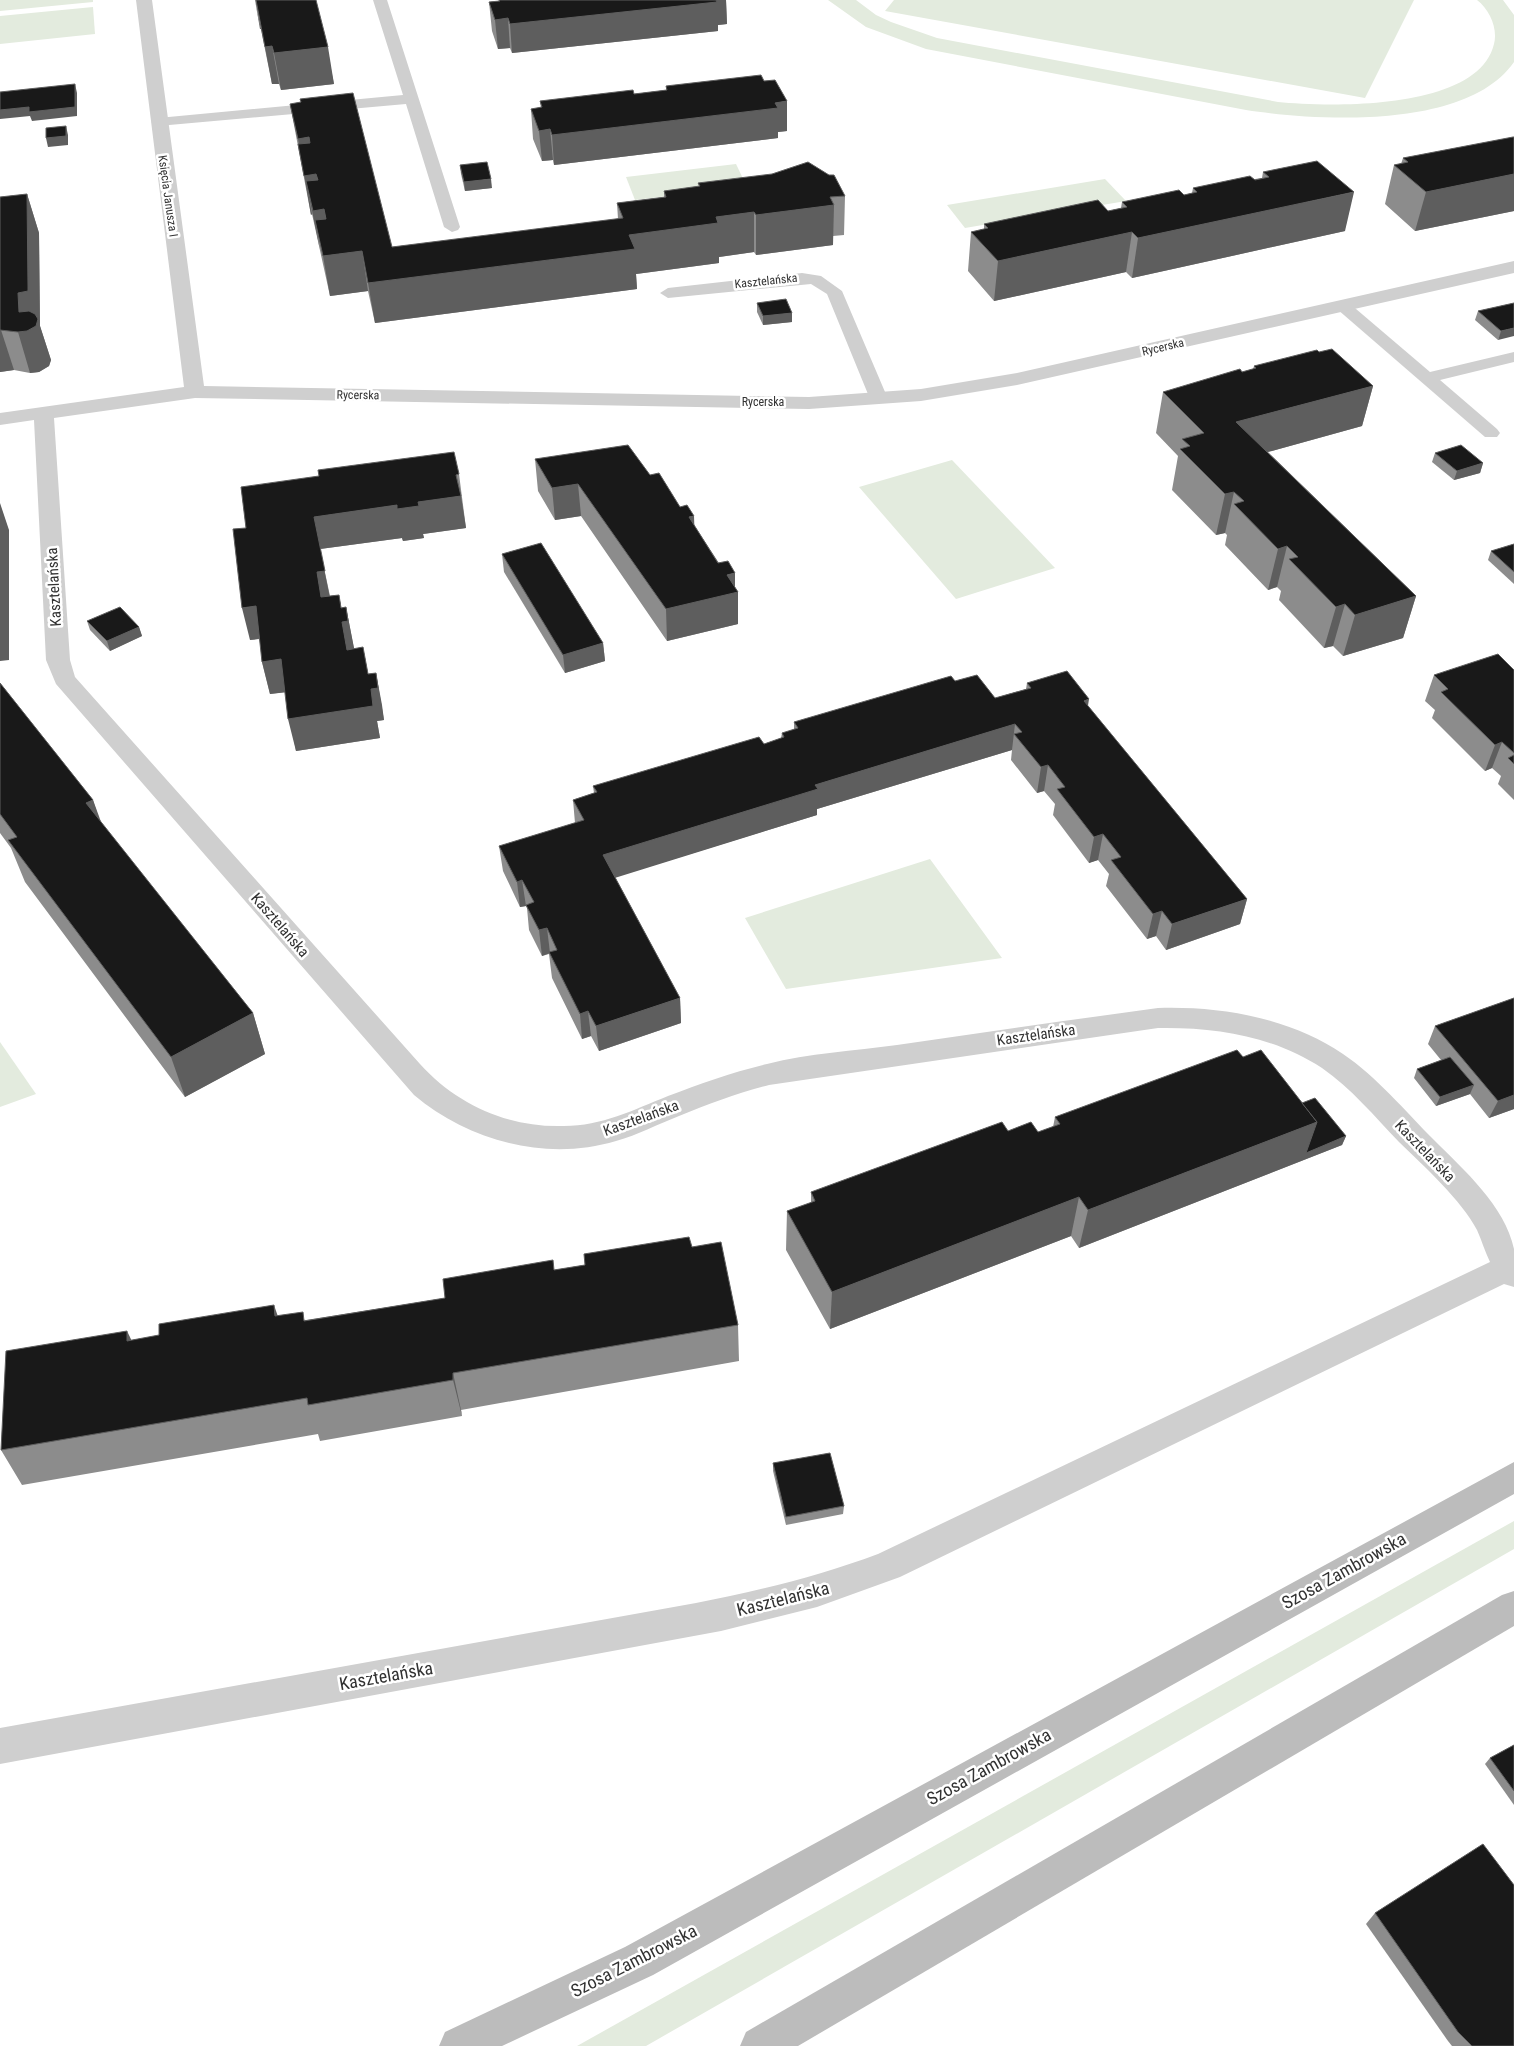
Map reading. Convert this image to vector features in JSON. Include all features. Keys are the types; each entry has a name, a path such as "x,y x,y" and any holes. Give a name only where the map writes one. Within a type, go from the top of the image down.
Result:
{"main road":[{"name":"Szosa Zambrowska","path":"459,2046 639,1961 1514,1477"},
{"path":"760,2046 1514,1607"}],"street":[{"name":"Księcia Janusza I","path":"144,0 158,122 195,392"},
{"name":"Rycerska","path":"0,419 195,392 809,403 879,399 960,390 1018,379 1514,267"},
{"name":"Kasztelańska","path":"0,1746 704,1618 798,1598 841,1584 897,1562 1510,1271 1483,1214 1443,1168 1367,1091 1331,1061 1302,1046 1274,1033 1220,1019 1158,1018 769,1074 722,1087 615,1130 586,1136 553,1138 514,1134 490,1128 462,1115 427,1090 392,1052 64,679 58,660 44,413"}],"lane":[{"path":"380,0 452,227"},
{"path":"158,122 410,99"},
{"name":"Kasztelańska","path":"668,293 781,279 815,279 826,284 834,291 879,399"},
{"path":"1343,306 1491,433"},
{"path":"1427,378 1514,357"}],"shaded area":[{"path":"0,0 93,0 93,2 0,11"},
{"path":"828,0 856,0 876,15 937,38 1278,102 1365,104 1400,100 1432,93 1461,82 1482,66 1494,44 1495,32 1492,20 1486,9 1477,0 1503,0 1514,15 1514,62 1492,84 1462,100 1428,110 1389,116 1350,118 1276,114 1246,110 926,49 866,27"},
{"path":"894,0 1414,0 1365,98 885,11"},
{"path":"93,7 95,34 0,44 0,16"},
{"path":"736,164 747,187 635,200 626,177"},
{"path":"1105,179 1126,201 965,228 947,205"},
{"path":"952,460 1055,568 956,599 859,487"},
{"path":"930,859 1002,958 786,989 745,918"},
{"path":"0,1042 36,1094 0,1107"},
{"path":"1514,1521 1514,1549 646,2046 577,2046"}],"building":[{"path":"256,0 316,0 328,47 274,53 272,46 265,47"},
{"path":"499,0 716,0 717,2 510,24 508,18 495,20 489,2"},
{"path":"761,75 764,81 775,80 787,101 775,103 778,108 552,135 550,129 539,131 531,109 542,107 540,101 633,90 634,94 667,90 666,86"},
{"path":"75,84 75,107 29,112 29,107 0,110 0,92"},
{"path":"353,93 392,247 623,218 617,203 666,197 664,191 700,186 698,183 772,174 808,162 829,175 834,175 845,196 830,197 834,205 756,215 754,212 716,217 718,223 629,235 635,249 368,283 362,251 323,256 315,220 326,219 324,209 313,211 306,181 318,180 316,174 304,176 298,144 310,143 309,137 298,139 290,104 301,102 300,99"},
{"path":"66,126 66,136 46,138 46,128"},
{"path":"1514,137 1514,174 1426,192 1394,165 1408,162 1403,158"},
{"path":"1317,161 1354,192 1138,238 1132,232 998,261 971,232 988,228 984,224 1098,200 1108,211 1127,207 1122,202 1179,190 1184,195 1197,192 1193,188 1250,176 1255,180 1269,177 1263,172"},
{"path":"487,162 491,179 464,182 460,165"},
{"path":"27,194 28,291 18,293 19,312 29,311 35,314 38,319 36,326 27,331 0,330 0,197"},
{"path":"786,299 792,313 763,316 757,303"},
{"path":"1514,303 1514,328 1501,331 1478,311"},
{"path":"1332,349 1373,386 1236,422 1416,596 1355,615 1345,604 1336,607 1289,559 1298,557 1287,546 1278,549 1234,504 1244,501 1234,492 1225,494 1180,449 1190,446 1182,439 1204,433 1163,392 1240,369 1242,372 1256,368 1254,366 1317,350 1319,352"},
{"path":"628,445 650,475 659,473 680,507 687,505 694,516 689,517 718,563 728,561 735,573 727,575 738,592 666,609 578,484 552,488 535,459"},
{"path":"1461,445 1483,463 1457,471 1435,453"},
{"path":"454,452 459,474 456,475 461,496 418,502 419,506 397,509 397,505 314,517 325,571 317,572 321,597 339,595 341,608 346,607 348,621 342,622 347,650 363,647 368,674 376,673 378,688 371,689 373,706 288,719 281,659 262,662 256,606 242,608 233,529 246,528 241,487 319,476 318,470"},
{"path":"541,543 603,643 563,655 502,554"},
{"path":"1514,544 1514,572 1491,551"},
{"path":"120,607 139,627 107,641 87,621"},
{"path":"1498,654 1514,670 1514,753 1502,742 1495,745 1441,692 1448,689 1434,675"},
{"path":"1067,671 1089,699 1084,701 1247,899 1172,924 1162,911 1153,914 1111,860 1121,857 1103,834 1094,837 1057,789 1065,787 1048,765 1041,767 1014,734 1022,732 1015,724 815,785 818,789 603,855 680,998 596,1026 588,1011 580,1014 549,952 557,950 547,928 539,930 526,905 534,902 522,880 517,882 499,846 584,820 573,800 597,792 593,786 759,737 764,744 784,737 782,733 798,728 794,722 951,676 955,681 977,675 995,698 1031,688 1027,683"},
{"path":"0,683 93,800 86,803 253,1013 171,1057 8,840 17,837 0,814"},
{"path":"1514,755 1514,764 1508,758"},
{"path":"1514,998 1514,1095 1498,1101 1435,1026"},
{"path":"1237,1050 1243,1057 1261,1050 1317,1122 1088,1210 1079,1197 832,1292 787,1211 815,1201 811,1192 1002,1122 1008,1131 1031,1122 1038,1132 1060,1124 1055,1117"},
{"path":"1450,1057 1474,1085 1440,1097 1417,1069"},
{"path":"1315,1098 1346,1136 1306,1153 1317,1122 1302,1103"},
{"path":"689,1237 692,1247 721,1242 738,1325 453,1373 453,1380 308,1405 307,1398 1,1450 6,1351 127,1331 127,1341 159,1335 159,1324 274,1305 275,1316 303,1312 304,1321 445,1298 443,1279 553,1260 554,1270 585,1265 584,1254"},
{"path":"830,1453 844,1506 786,1517 773,1463"},
{"path":"1514,1745 1514,1791 1490,1758"},
{"path":"1483,1844 1514,1885 1514,2046 1472,2046 1458,2032 1375,1913"}]}
